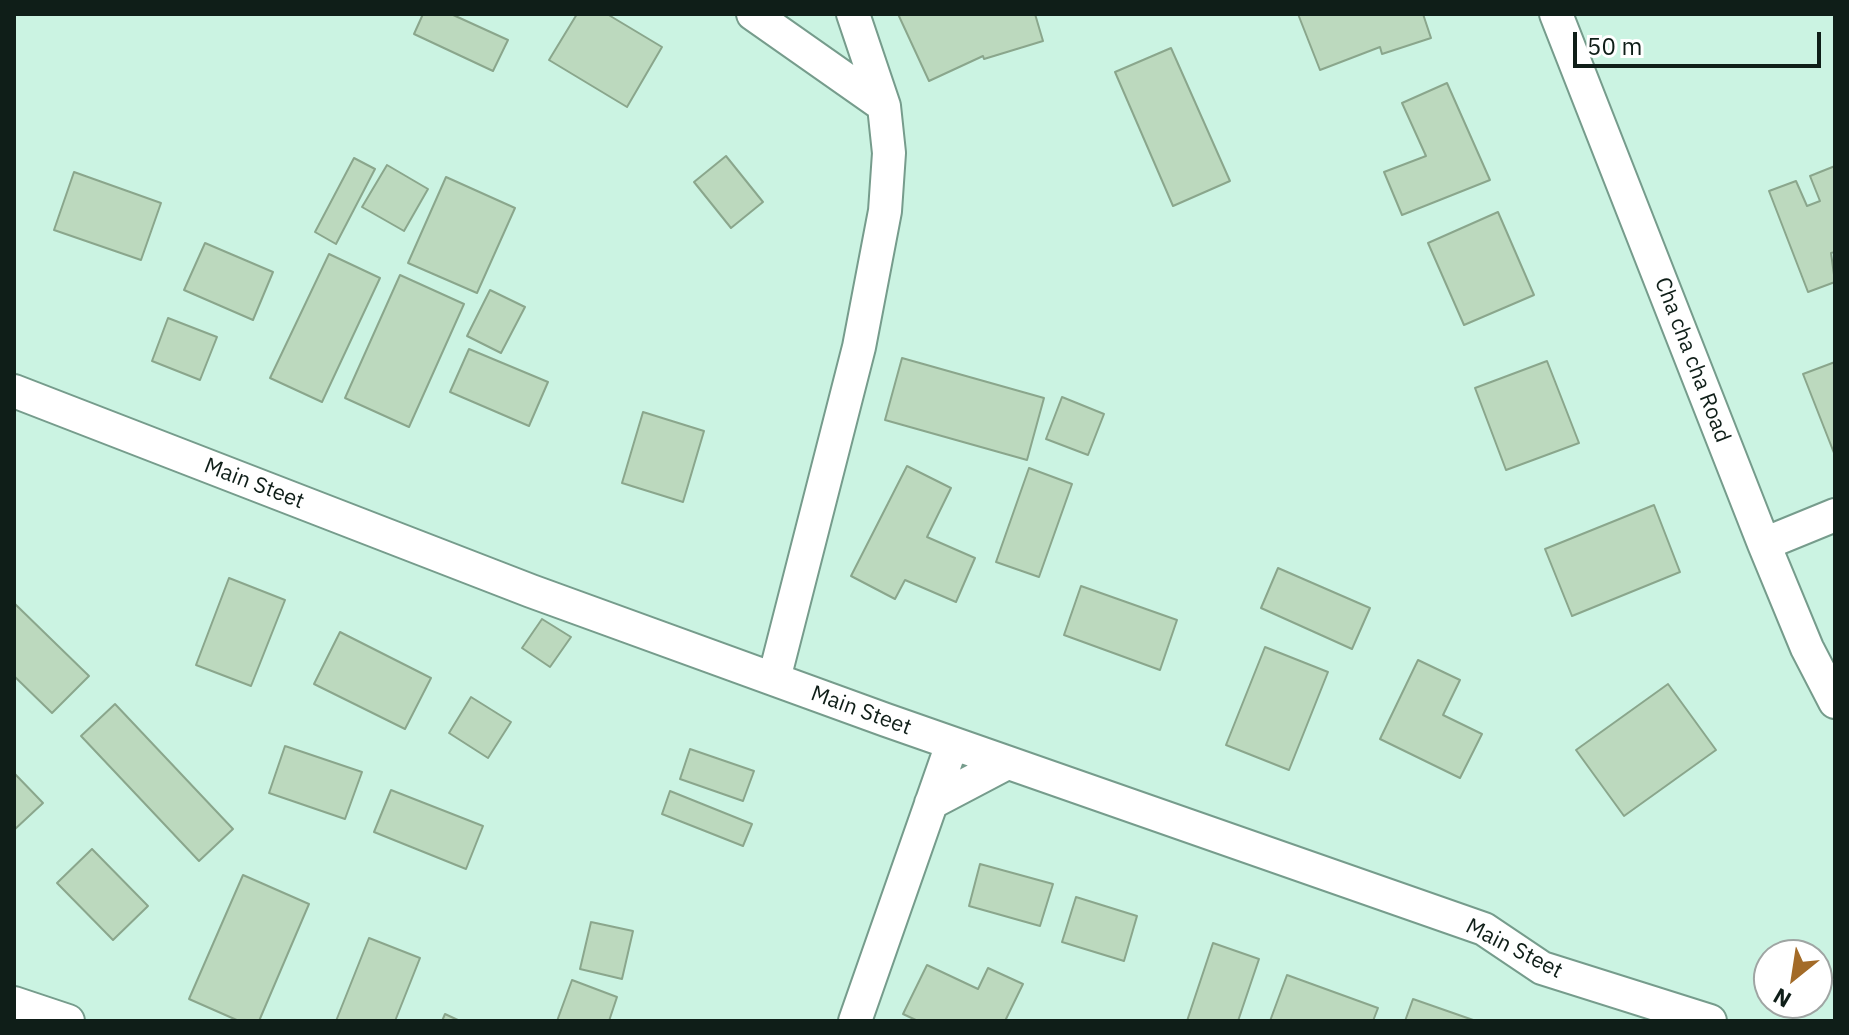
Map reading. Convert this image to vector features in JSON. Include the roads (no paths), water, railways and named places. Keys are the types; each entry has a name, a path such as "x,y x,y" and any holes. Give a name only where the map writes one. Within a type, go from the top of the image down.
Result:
{"street":[{"path":"753,14 884,106"},
{"path":"774,679 859,347 879,242 889,153 884,106 853,14"},
{"name":"Cha cha cha Road","path":"1556,14 1764,544 1807,648 1835,702"},
{"name":"Main Steet","path":"14,391 531,591 952,744 1484,929 1542,968 1710,1021"},
{"path":"1764,544 1835,515"},
{"path":"855,1021 952,744"},
{"path":"931,803 1007,763"},
{"path":"14,1003 68,1021"}]}
